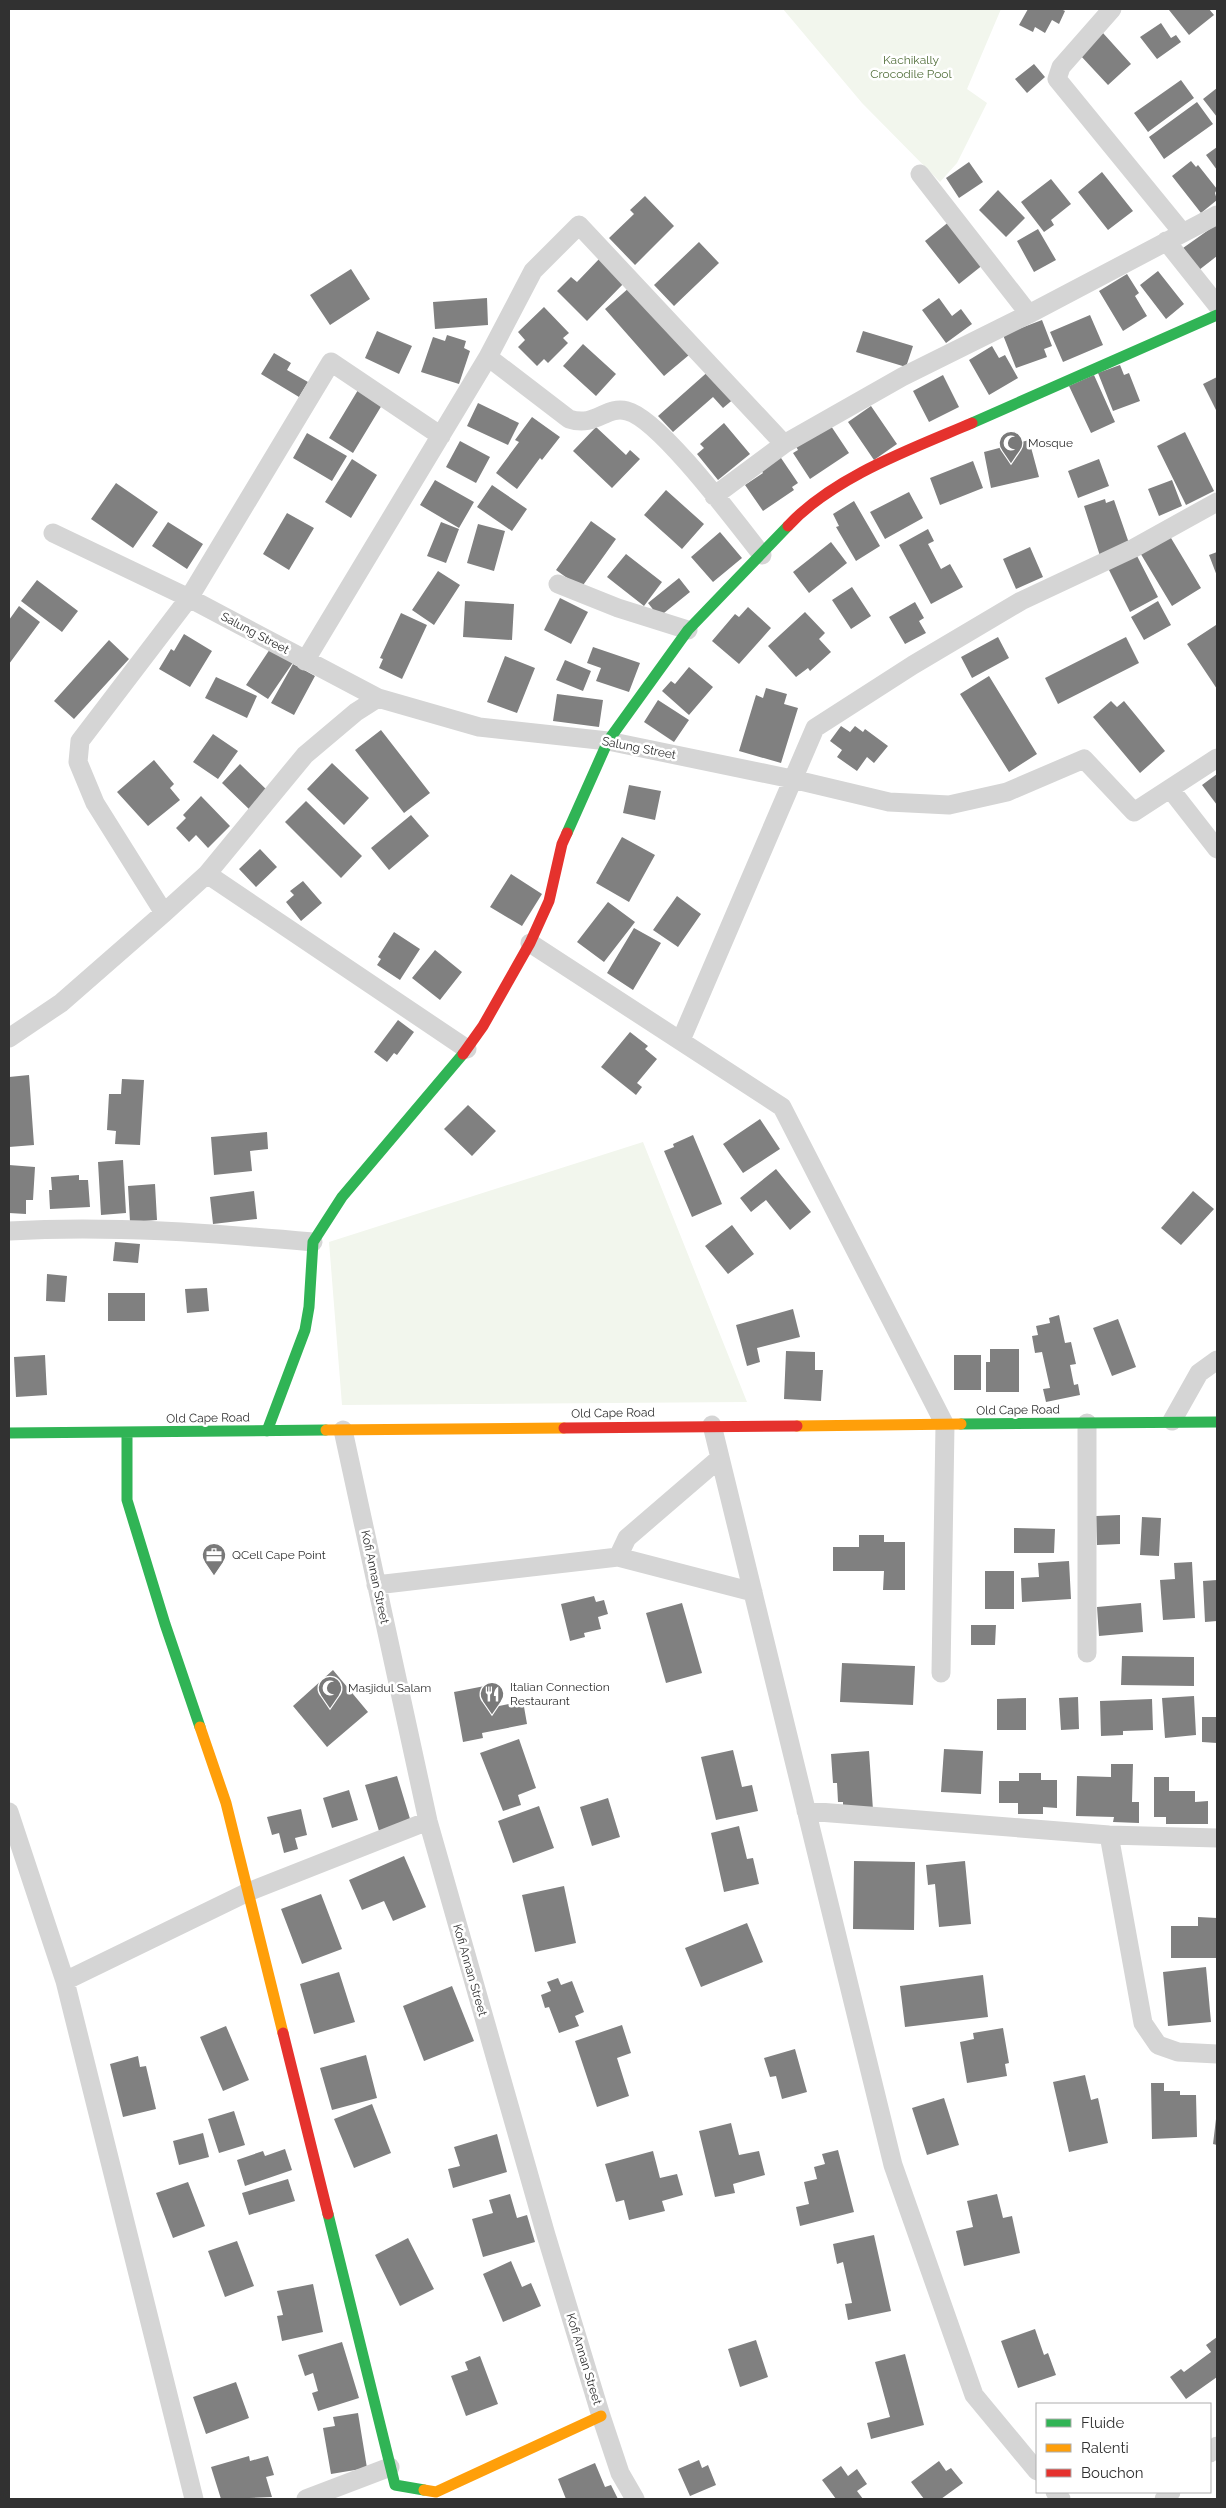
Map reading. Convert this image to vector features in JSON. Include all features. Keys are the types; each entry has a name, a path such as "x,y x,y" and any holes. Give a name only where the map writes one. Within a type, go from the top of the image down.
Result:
{"street":[{"path":"1112,9 1061,67 1057,79 1174,236 1217,305"},
{"path":"920,174 1029,314"},
{"path":"714,496 784,444 902,377 1029,314 1217,215"},
{"path":"305,661 488,357 533,271 579,225 784,444"},
{"path":"267,1431 305,1330 309,1307 313,1242 342,1197 467,1049 483,1026 530,943 549,902 562,844 608,741 688,630 762,555 802,511 869,468 1217,315"},
{"path":"488,357 569,419 579,422 593,421 612,411 620,410 629,411 645,421 667,440 762,555"},
{"path":"164,913 95,803 78,762 77,750 80,741 189,598 331,362 441,436"},
{"path":"681,1040 815,728 913,665 1021,601 1134,548 1217,502"},
{"name":"Salung Street","path":"54,533 189,598 378,698 479,727 608,741 792,779 889,802 949,805 1007,792 1084,759 1134,812 1171,790 1217,758"},
{"path":"558,584 618,608 688,630"},
{"path":"9,1038 61,1003 207,874 305,755 356,712 378,698"},
{"path":"1171,790 1217,849"},
{"path":"207,874 467,1049"},
{"path":"530,943 782,1107 945,1425 941,1674"},
{"path":"9,1231 103,1228 232,1235 313,1242"},
{"path":"1172,1422 1199,1373 1217,1360"},
{"name":"Old Cape Road","path":"9,1433 712,1425 1217,1422"},
{"path":"1087,1423 1087,1653"},
{"path":"712,1425 893,2165 974,2395 1036,2470"},
{"name":"Kofi Annan Street","path":"343,1430 428,1821 546,2235 601,2416 620,2473 635,2499"},
{"path":"127,1432 127,1500 165,1624 226,1803 390,2467 398,2492 436,2492 601,2416"},
{"path":"618,1557 627,1538 720,1458"},
{"path":"376,1585 618,1557 753,1592"},
{"path":"806,1811 1109,1835 1217,1838"},
{"path":"9,1812 16,1862 65,1981 194,2499"},
{"path":"65,1981 248,1892 428,1821"},
{"path":"1109,1835 1143,2023 1158,2045 1178,2052 1217,2054"},
{"path":"306,2499 390,2467"}],"green space":[{"name":"Kachikally Crocodile Pool","path":"783,9 1001,9 967,89 987,103 957,163 940,182 862,103"},
{"path":"643,1142 747,1402 342,1405 329,1242"}],"building":[{"path":"1028,9 1061,9 1065,11 1059,24 1052,20 1045,33 1035,27 1033,32 1019,25"},
{"path":"1209,9 1214,15 1189,35 1169,10"},
{"path":"1161,23 1171,38 1176,35 1181,42 1157,59 1140,37"},
{"path":"1103,33 1131,64 1108,85 1080,55"},
{"path":"1034,64 1045,77 1027,93 1015,79"},
{"path":"1181,80 1194,98 1148,132 1134,113"},
{"path":"1217,88 1217,117 1203,99"},
{"path":"1197,102 1213,124 1164,159 1149,137"},
{"path":"1217,147 1217,170 1206,155"},
{"path":"1191,161 1196,167 1198,165 1217,189 1215,193 1217,200 1201,213 1172,176"},
{"path":"969,162 983,182 959,198 946,178"},
{"path":"1102,172 1133,211 1108,230 1078,192"},
{"path":"1051,179 1071,204 1051,220 1054,225 1044,232 1021,202"},
{"path":"998,190 1025,218 1006,237 979,210"},
{"path":"645,196 674,226 635,265 609,238 634,214 630,210"},
{"path":"950,221 984,264 959,284 925,241"},
{"path":"1217,224 1217,256 1199,270 1183,248"},
{"path":"1038,229 1056,260 1034,272 1017,241"},
{"path":"699,242 719,263 674,306 654,285"},
{"path":"600,258 625,282 587,321 557,291 571,277 577,282"},
{"path":"351,269 370,299 330,325 310,295"},
{"path":"1158,271 1184,304 1166,319 1140,285"},
{"path":"1127,274 1139,293 1135,296 1147,316 1123,331 1099,291"},
{"path":"630,287 689,355 664,376 605,309"},
{"path":"487,298 488,325 435,329 433,302"},
{"path":"939,298 952,316 961,309 972,324 946,343 922,310"},
{"path":"544,307 569,333 563,338 568,343 548,363 544,359 537,366 518,347 525,340 518,332"},
{"path":"1090,315 1103,345 1063,362 1050,332"},
{"path":"1042,320 1052,346 1044,349 1047,357 1016,368 1003,335"},
{"path":"377,331 412,346 399,374 365,358"},
{"path":"863,331 913,346 906,367 856,352"},
{"path":"447,335 466,341 464,348 470,351 459,384 421,372 433,337 445,341"},
{"path":"583,344 616,374 596,396 563,366"},
{"path":"992,346 999,358 1005,355 1018,378 989,395 969,360"},
{"path":"274,353 291,363 287,370 308,382 299,397 261,374"},
{"path":"1120,365 1124,375 1129,373 1140,401 1113,411 1098,373"},
{"path":"711,369 736,397 723,408 713,397 673,432 658,416"},
{"path":"943,375 959,407 929,422 913,391"},
{"path":"1094,375 1115,422 1091,433 1069,386"},
{"path":"1217,377 1217,412 1203,384"},
{"path":"358,390 382,405 353,453 329,438"},
{"path":"478,403 519,423 508,445 467,426"},
{"path":"871,406 897,444 874,460 848,422"},
{"path":"532,417 560,437 542,460 540,458 517,489 496,473 519,442 515,440"},
{"path":"724,423 750,454 718,480 697,454 704,448 700,444"},
{"path":"829,423 849,453 810,479 793,453 798,450 795,445"},
{"path":"596,427 626,455 630,450 640,459 612,488 573,451"},
{"path":"1185,432 1214,491 1186,505 1157,446"},
{"path":"307,433 347,456 332,481 293,458"},
{"name":"Mosque","path":"1029,440 1039,477 991,488 984,452"},
{"path":"460,441 490,457 476,483 446,467"},
{"path":"779,455 798,483 792,487 794,490 763,511 745,485 763,473 760,468"},
{"path":"352,459 377,475 351,518 325,502"},
{"path":"1099,459 1109,486 1078,498 1068,471"},
{"path":"973,461 983,488 940,505 930,478"},
{"path":"435,480 474,502 459,528 420,505"},
{"path":"1172,480 1182,506 1159,516 1148,489"},
{"path":"116,483 158,512 133,548 91,519"},
{"path":"492,485 527,509 512,531 477,507"},
{"path":"666,490 704,524 682,549 644,515"},
{"path":"909,492 923,518 885,539 870,512"},
{"path":"1105,499 1106,503 1114,500 1130,546 1100,556 1084,506"},
{"path":"854,501 880,546 856,561 836,527 839,526 833,514"},
{"path":"287,513 314,528 289,570 263,554"},
{"path":"591,521 616,539 581,588 556,570"},
{"path":"168,522 203,544 187,569 152,546"},
{"path":"441,522 459,529 446,563 427,556"},
{"path":"478,524 505,531 494,571 467,563"},
{"path":"928,529 934,541 928,544 941,569 950,564 963,587 931,604 899,545"},
{"path":"720,532 742,558 713,582 691,557"},
{"path":"1168,533 1201,588 1172,606 1139,551"},
{"path":"831,542 847,563 809,593 793,572"},
{"path":"1030,547 1043,577 1016,589 1003,559"},
{"path":"1135,552 1158,597 1130,612 1107,566"},
{"path":"1217,552 1217,576 1209,555"},
{"path":"626,554 662,582 644,606 607,577"},
{"path":"438,571 460,585 434,625 412,610"},
{"path":"679,578 690,592 659,617 648,603"},
{"path":"37,580 78,611 62,632 21,601"},
{"path":"852,587 871,616 851,629 832,600"},
{"path":"560,598 588,612 571,644 544,630"},
{"path":"465,601 514,604 512,640 463,637"},
{"path":"1158,601 1171,625 1144,640 1131,617"},
{"path":"915,602 924,618 919,621 926,633 905,644 889,617"},
{"path":"19,606 40,622 9,664 9,620"},
{"path":"748,607 771,628 739,664 712,641 735,614 739,617"},
{"path":"805,612 825,633 819,639 831,652 810,671 808,668 796,677 768,646"},
{"path":"401,613 427,625 402,679 379,668 383,659 380,658"},
{"path":"1216,625 1217,627 1217,689 1187,644"},
{"path":"184,634 212,651 190,687 159,669 171,649 174,651"},
{"path":"998,637 1009,658 972,678 961,657"},
{"path":"1126,637 1139,663 1058,704 1045,678"},
{"path":"109,640 129,659 74,719 54,701"},
{"path":"272,646 294,661 268,699 246,685"},
{"path":"593,647 640,663 629,692 596,681 601,668 587,663"},
{"path":"505,656 535,668 517,713 487,702"},
{"path":"565,660 591,671 583,691 556,680"},
{"path":"293,664 315,676 294,715 271,703"},
{"path":"689,667 713,687 689,715 662,691 671,681 675,684"},
{"path":"989,676 1037,754 1009,772 960,694"},
{"path":"216,677 257,696 247,718 205,698"},
{"path":"766,688 787,694 784,704 798,708 781,763 739,751 756,695 763,698"},
{"path":"557,694 603,700 599,727 553,721"},
{"path":"658,700 689,720 674,742 644,722"},
{"path":"1111,701 1117,707 1124,701 1165,751 1140,773 1093,717"},
{"path":"841,726 850,732 855,726 863,732 865,729 888,746 874,763 867,757 857,771 837,757 842,750 830,741"},
{"path":"381,730 430,793 404,813 355,750"},
{"path":"213,734 238,751 218,779 193,762"},
{"path":"154,760 174,784 170,788 180,800 148,826 117,792"},
{"path":"332,763 369,798 344,825 307,789"},
{"path":"240,764 269,792 251,811 222,783"},
{"path":"1217,774 1217,805 1202,785"},
{"path":"629,785 661,791 655,820 623,813"},
{"path":"201,796 230,826 208,848 196,835 189,842 176,828 186,818 183,815"},
{"path":"306,801 362,856 341,878 285,822"},
{"path":"411,815 429,836 389,870 371,848"},
{"path":"622,837 655,855 629,902 596,883"},
{"path":"260,849 277,867 256,887 239,869"},
{"path":"511,874 542,894 522,926 490,907"},
{"path":"303,881 322,903 301,921 286,902 294,895 290,891"},
{"path":"677,896 701,914 678,947 653,930"},
{"path":"608,902 635,922 604,962 577,942"},
{"path":"634,928 661,943 633,990 607,973"},
{"path":"394,932 420,949 400,980 377,965 381,959 378,957"},
{"path":"435,950 462,972 440,1000 412,978"},
{"path":"398,1020 414,1032 397,1055 394,1053 387,1062 374,1052"},
{"path":"630,1032 648,1046 645,1049 657,1059 637,1083 642,1087 636,1095 601,1067"},
{"path":"29,1075 34,1145 9,1147 9,1077"},
{"path":"122,1079 144,1080 140,1145 115,1144 116,1131 107,1130 109,1094 121,1094"},
{"path":"468,1105 496,1131 472,1156 444,1129"},
{"path":"760,1119 780,1149 743,1173 723,1144"},
{"path":"267,1132 268,1149 250,1151 252,1171 214,1175 211,1137"},
{"path":"693,1135 722,1204 692,1217 664,1151 674,1147 673,1144"},
{"path":"123,1160 126,1213 101,1215 98,1162"},
{"path":"9,1165 35,1167 33,1200 26,1200 26,1214 9,1213"},
{"path":"776,1169 811,1212 790,1230 766,1200 751,1212 740,1198"},
{"path":"79,1175 79,1180 88,1180 90,1207 50,1209 49,1190 52,1190 51,1177"},
{"path":"155,1184 157,1220 130,1222 128,1186"},
{"path":"254,1191 257,1219 213,1224 210,1197"},
{"path":"1193,1191 1214,1209 1181,1245 1161,1228"},
{"path":"732,1225 754,1254 728,1274 705,1246"},
{"path":"115,1242 140,1244 138,1263 113,1261"},
{"path":"47,1274 67,1276 65,1302 46,1301"},
{"path":"207,1288 209,1311 187,1313 185,1289"},
{"path":"108,1293 145,1293 145,1321 108,1321"},
{"path":"793,1309 800,1337 757,1348 760,1362 747,1366 736,1325"},
{"path":"1059,1315 1065,1343 1071,1342 1076,1364 1070,1365 1074,1385 1078,1384 1080,1395 1046,1402 1043,1389 1050,1388 1042,1352 1035,1353 1032,1336 1038,1335 1036,1326 1050,1323 1049,1318"},
{"path":"1118,1319 1136,1367 1112,1376 1093,1328"},
{"path":"990,1349 1019,1349 1019,1392 986,1392 986,1362 990,1362"},
{"path":"786,1351 815,1352 815,1370 823,1370 821,1401 784,1399"},
{"path":"45,1355 47,1395 16,1397 14,1357"},
{"path":"954,1355 981,1355 981,1390 954,1390"},
{"path":"1120,1515 1120,1544 1097,1545 1096,1516"},
{"path":"1142,1517 1161,1518 1159,1556 1140,1555"},
{"path":"1014,1528 1055,1529 1054,1553 1014,1553"},
{"path":"859,1535 884,1535 884,1542 905,1542 905,1590 883,1590 884,1571 833,1571 833,1547 859,1547"},
{"path":"1069,1561 1071,1599 1022,1602 1021,1578 1039,1577 1038,1563"},
{"path":"1192,1562 1195,1618 1163,1620 1160,1580 1175,1579 1174,1563"},
{"path":"985,1571 1014,1571 1014,1609 985,1609"},
{"path":"1217,1580 1217,1621 1205,1622 1203,1581"},
{"path":"594,1596 596,1602 604,1600 608,1614 598,1617 601,1629 584,1633 585,1637 570,1641 561,1604"},
{"path":"682,1603 702,1673 666,1683 646,1613"},
{"path":"1141,1603 1143,1632 1099,1636 1097,1607"},
{"path":"971,1625 996,1625 995,1645 971,1645"},
{"path":"1122,1656 1194,1657 1194,1686 1121,1685"},
{"path":"842,1663 915,1666 913,1705 840,1702"},
{"name":"Masjidul Salam","path":"333,1670 368,1712 327,1747 293,1706"},
{"name":"Italian Connection Restaurant","path":"495,1684 499,1706 523,1701 527,1724 482,1733 483,1738 463,1742 454,1692"},
{"path":"1194,1696 1196,1735 1165,1738 1162,1698"},
{"path":"1078,1697 1079,1729 1061,1730 1059,1698"},
{"path":"1026,1698 1026,1730 997,1730 997,1699"},
{"path":"1152,1699 1153,1730 1123,1731 1123,1735 1101,1736 1100,1701"},
{"path":"1202,1717 1217,1717 1217,1743 1202,1742"},
{"path":"519,1739 536,1788 518,1795 521,1805 503,1811 480,1753"},
{"path":"944,1749 983,1751 981,1794 941,1792"},
{"path":"733,1750 742,1787 752,1785 758,1811 716,1820 701,1757"},
{"path":"869,1751 873,1810 843,1812 843,1802 838,1802 837,1783 833,1783 831,1754"},
{"path":"1111,1764 1133,1764 1132,1802 1139,1802 1139,1823 1113,1822 1114,1817 1076,1816 1077,1776 1111,1777"},
{"path":"1019,1773 1041,1773 1041,1780 1057,1780 1057,1808 1043,1807 1043,1814 1018,1814 1018,1803 999,1803 999,1781 1019,1781"},
{"path":"397,1776 411,1822 379,1831 365,1785"},
{"path":"1154,1777 1169,1777 1169,1791 1195,1791 1195,1802 1208,1801 1208,1824 1166,1824 1166,1817 1154,1817"},
{"path":"349,1790 358,1820 332,1828 323,1798"},
{"path":"608,1798 620,1837 592,1846 580,1807"},
{"path":"539,1806 554,1848 513,1863 498,1821"},
{"path":"301,1809 307,1835 295,1838 298,1849 284,1853 279,1833 272,1835 267,1817"},
{"path":"739,1826 747,1859 753,1858 759,1884 724,1892 711,1833"},
{"path":"404,1856 426,1907 393,1921 384,1901 362,1910 349,1880"},
{"path":"854,1861 915,1862 914,1930 853,1929"},
{"path":"965,1861 971,1924 939,1927 935,1884 928,1885 926,1865"},
{"path":"564,1886 576,1943 535,1952 522,1895"},
{"path":"321,1894 342,1949 302,1964 281,1909"},
{"path":"1198,1917 1217,1918 1217,1958 1171,1958 1171,1926 1198,1926"},
{"path":"747,1923 763,1962 701,1987 685,1948"},
{"path":"1206,1967 1211,2022 1168,2026 1163,1972"},
{"path":"339,1972 355,2022 314,2034 300,1984"},
{"path":"983,1975 988,2017 905,2027 900,1986"},
{"path":"558,1978 561,1985 572,1981 584,2012 575,2016 579,2026 559,2033 549,2007 545,2008 541,1995 551,1991 547,1982"},
{"path":"452,1986 474,2041 424,2061 403,2006"},
{"path":"622,2025 631,2053 617,2058 629,2096 597,2107 575,2041"},
{"path":"226,2026 249,2080 223,2091 200,2037"},
{"path":"1003,2028 1009,2063 1005,2064 1007,2076 967,2083 960,2042 974,2039 973,2033"},
{"path":"795,2049 807,2092 782,2099 776,2076 770,2077 764,2058"},
{"path":"366,2055 377,2098 332,2110 320,2068"},
{"path":"138,2056 140,2067 146,2066 156,2109 123,2117 110,2064"},
{"path":"1085,2075 1091,2100 1098,2098 1108,2143 1069,2152 1053,2082"},
{"path":"1151,2083 1164,2083 1164,2091 1180,2091 1180,2095 1196,2095 1197,2137 1152,2139"},
{"path":"944,2098 959,2145 927,2155 912,2108"},
{"path":"372,2104 391,2153 354,2168 334,2119"},
{"path":"234,2111 245,2145 219,2153 208,2119"},
{"path":"1217,2119 1217,2145 1213,2144"},
{"path":"731,2123 739,2155 759,2151 765,2175 733,2184 735,2193 715,2197 699,2131"},
{"path":"203,2133 209,2157 179,2165 173,2141"},
{"path":"497,2134 507,2172 453,2188 448,2169 460,2166 454,2147"},
{"path":"285,2149 292,2170 245,2186 237,2160 263,2151 265,2156"},
{"path":"838,2150 854,2212 800,2226 796,2207 809,2204 804,2182 817,2179 814,2167 825,2164 822,2154"},
{"path":"653,2151 660,2178 677,2174 683,2195 662,2201 665,2211 629,2220 624,2200 616,2202 605,2164"},
{"path":"288,2179 295,2201 249,2215 242,2193"},
{"path":"188,2182 205,2226 173,2238 156,2193"},
{"path":"510,2194 517,2218 527,2215 535,2242 483,2257 472,2219 493,2213 489,2200"},
{"path":"997,2194 1003,2218 1012,2216 1020,2253 964,2266 956,2231 973,2227 967,2201"},
{"path":"874,2235 891,2311 848,2320 845,2304 852,2303 843,2262 837,2264 833,2244"},
{"path":"408,2238 434,2289 400,2306 375,2255"},
{"path":"237,2241 254,2286 225,2297 208,2251"},
{"path":"511,2261 522,2287 531,2283 541,2306 503,2322 483,2274"},
{"path":"313,2284 323,2332 282,2341 277,2316 283,2315 277,2291"},
{"path":"1035,2329 1044,2355 1048,2353 1056,2375 1018,2388 1001,2341"},
{"path":"1217,2337 1217,2377 1186,2399 1170,2377 1181,2369 1184,2372 1211,2352 1206,2345"},
{"path":"756,2340 768,2377 740,2387 728,2349"},
{"path":"342,2342 359,2398 318,2411 312,2393 318,2391 313,2373 305,2376 298,2355"},
{"path":"905,2354 924,2425 871,2439 867,2423 890,2417 875,2362"},
{"path":"480,2356 498,2404 466,2416 451,2376 468,2370 465,2362"},
{"path":"236,2382 249,2418 206,2434 193,2397"},
{"path":"358,2413 367,2468 331,2474 323,2428 335,2426 333,2417"},
{"path":"249,2456 250,2461 268,2456 274,2475 266,2477 272,2497 221,2499 211,2467"},
{"path":"699,2460 702,2468 708,2465 716,2485 690,2496 678,2469"},
{"path":"939,2461 946,2471 951,2468 963,2483 941,2499 924,2499 911,2482"},
{"path":"595,2463 605,2487 611,2485 618,2499 566,2499 558,2479"},
{"path":"841,2466 848,2476 857,2469 867,2484 857,2491 863,2499 836,2499 822,2480"}],"traffic: fast":[{"path":"972,423 1217,315"},
{"path":"567,833 608,741 688,630 788,526"},
{"path":"267,1431 305,1330 309,1307 313,1242 342,1197 463,1054"},
{"path":"961,1424 1217,1422"},
{"path":"9,1433 326,1430"},
{"path":"127,1432 127,1500 165,1624 200,1727"},
{"path":"328,2214 395,2485 424,2490"}],"traffic: slow":[{"path":"797,1426 961,1424"},
{"path":"326,1430 564,1428"},
{"path":"200,1727 226,1803 283,2033"},
{"path":"424,2490 436,2492 601,2416"}],"traffic: jam":[{"path":"788,526 827,493 850,479 899,454 972,423"},
{"path":"463,1054 483,1026 530,943 549,901 562,844 567,833"},
{"path":"564,1428 797,1426"},
{"path":"283,2033 328,2214"}],"place":[{"name":"Mosque","path":"1011,464"},
{"name":"QCell Cape Point","path":"214,1576"},
{"name":"Masjidul Salam","path":"330,1709"},
{"name":"Italian Connection Restaurant","path":"492,1715"}]}
